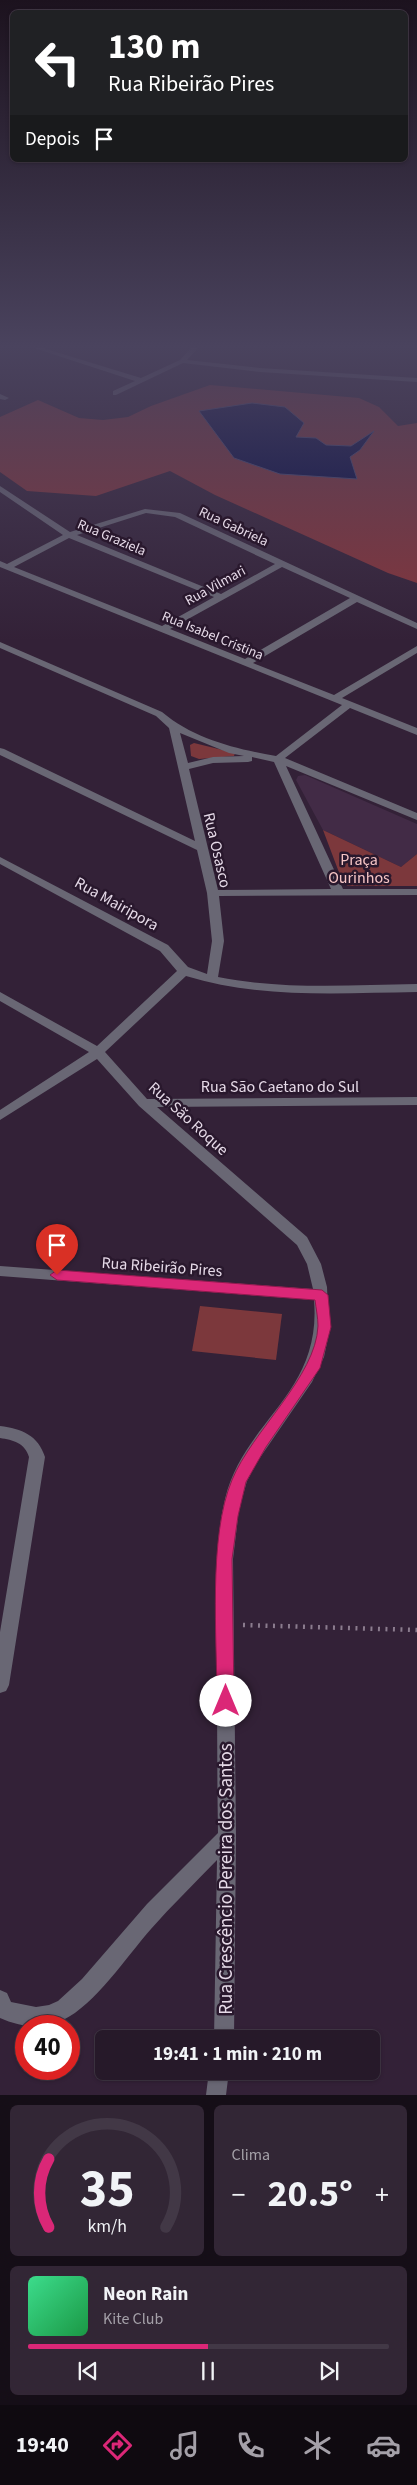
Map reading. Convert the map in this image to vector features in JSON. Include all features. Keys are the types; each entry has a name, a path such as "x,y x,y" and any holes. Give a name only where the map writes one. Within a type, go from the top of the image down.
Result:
{"street":[{"name":"Rua Graziela","path":"0,488 69,534 221,597"},
{"name":"Rua Gabriela","path":"4,566 69,534 145,511 161,511 177,515 417,626"},
{"name":"Rua Vilmari","path":"162,630 282,564"},
{"name":"Rua Isabel Cristina","path":"4,566 417,732"},
{"path":"246,663 357,598"},
{"path":"0,645 159,714 174,727 233,751 278,759 417,816"},
{"path":"334,699 417,648"},
{"path":"184,767 213,760 278,759 348,705"},
{"name":"Rua Osasco","path":"174,727 213,893 218,941 212,980"},
{"path":"0,751 202,848"},
{"path":"278,759 338,891"},
{"name":"Rua Mairipora","path":"0,860 102,912 170,951 184,971"},
{"path":"213,893 417,892"},
{"path":"0,1116 98,1052 184,971 212,980 246,986 417,988"},
{"name":"Rua São Roque","path":"0,996 98,1052 144,1103 302,1241 316,1266 322,1295"},
{"name":"Rua São Caetano do Sul","path":"144,1103 417,1101"},
{"name":"Rua Ribeirão Pires","path":"0,1271 322,1295"},
{"name":"Rua Crescêncio Pereira dos Santos","path":"224,2030 227,1837 225,1559 230,1516 239,1481 260,1443 314,1368 325,1327 322,1295"},
{"path":"0,1685 37,1457 35,1446 26,1439 7,1433"},
{"path":"0,2000 4,2010 20,2015 36,2018 58,2013 83,1990 144,1922 227,1837"},
{"path":"216,2095 218,2080"}],"path":[{"path":"225,1625 417,1630"}],"shaded area":[{"path":"0,446 417,446 417,583 388,573 215,495 170,471 96,496 27,491 0,472"},
{"path":"225,446 363,446 350,457 357,479 280,474 234,458"},
{"path":"305,775 417,824 417,854 401,867 323,830 296,780 298,776"}],"green space":[{"path":"194,743 235,753 234,756 199,759 191,756 190,745"},
{"name":"Praça Ourinhos","path":"323,830 401,867 417,854 417,886 348,886 343,883"},
{"path":"200,1306 282,1314 276,1360 192,1351"}],"route":[{"path":"57,1275 322,1295 325,1327 314,1368 260,1443 239,1481 230,1516 225,1559 226,1701"}]}
